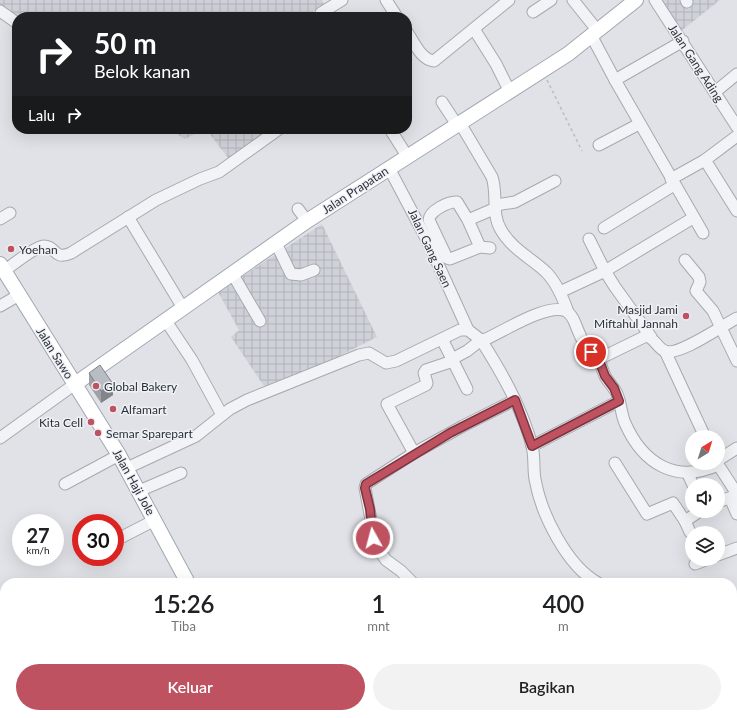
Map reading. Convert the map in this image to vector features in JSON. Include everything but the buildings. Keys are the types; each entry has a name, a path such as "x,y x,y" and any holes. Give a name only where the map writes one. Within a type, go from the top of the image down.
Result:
{"main road":[{"name":"Jalan Prapatan","path":"75,384 307,221 542,71 636,0"},
{"name":"Jalan Sawo","path":"2,267 75,384"},
{"name":"Jalan Haji Jole","path":"75,384 127,468 185,578"}],"street":[{"path":"324,12 342,0"},
{"path":"386,0 394,12"},
{"path":"412,46 425,57 434,61 509,0"},
{"path":"533,12 551,0"},
{"path":"573,0 594,32 614,80 703,234"},
{"name":"Jalan Gang Ading","path":"655,0 737,126"},
{"path":"0,11 12,19"},
{"path":"474,29 496,64 510,92"},
{"path":"614,80 683,41"},
{"path":"715,92 737,74"},
{"path":"442,102 459,124 492,177 495,185 497,222 508,241 546,272 560,292 568,312 572,316 583,341 597,355 605,376 614,388 627,428 647,457 662,466 688,474 702,470"},
{"path":"599,145 639,124"},
{"path":"2,267 40,247 49,248 59,256 64,256 156,200 200,179 219,172 272,134"},
{"path":"393,134 407,156"},
{"path":"604,228 705,160 737,136"},
{"path":"705,160 737,211"},
{"name":"Jalan Gang Saen","path":"390,168 407,198 468,330"},
{"path":"468,220 496,207 515,202 555,181"},
{"path":"452,202 457,202 468,220 485,248 450,260 447,258 429,220 429,216 431,213 452,202"},
{"path":"298,209 307,221"},
{"path":"128,217 183,308"},
{"path":"560,292 605,270 693,218"},
{"path":"589,239 615,287 651,337 665,351 702,430"},
{"path":"276,243 291,274 301,275 314,270"},
{"path":"685,260 699,277 700,282 696,291 713,311 737,361"},
{"path":"232,273 260,321"},
{"path":"0,306 19,295"},
{"path":"414,453 387,404 426,385 427,382 424,373 426,370 452,360 481,340 546,312 554,310 568,312"},
{"path":"665,351 677,351 737,318"},
{"path":"166,321 192,360 222,415"},
{"path":"127,468 196,436 222,415 247,400 359,355 369,353 386,363 390,363 460,330 468,330 481,340 503,375 515,400 532,446 535,480 552,532 584,573 591,578"},
{"path":"597,355 605,356 640,338 646,336 651,337"},
{"path":"442,339 467,389"},
{"name":"Jalan Sawo","path":"0,438 75,384"},
{"path":"408,578 386,560 376,546 365,488 366,484 414,453 462,426 515,400"},
{"path":"532,446 619,401"},
{"path":"725,457 737,448"},
{"path":"65,484 119,455"},
{"path":"615,463 647,514 673,503 687,526"},
{"path":"722,470 735,495 737,514"},
{"path":"140,491 181,473"},
{"path":"688,474 690,478"},
{"path":"725,499 735,495"},
{"path":"685,521 690,518"},
{"path":"124,536 155,520"},
{"path":"725,552 737,548"}],"path":[{"path":"542,71 582,151"}],"shaded area":[{"path":"0,0 322,0 324,4 313,12 12,12 12,16 0,13"},
{"path":"660,0 720,0 681,31"},
{"path":"177,134 195,134 185,139"},
{"path":"210,134 272,134 231,162"},
{"path":"322,224 377,337 268,392 231,337 239,330 218,292"}],"place":[{"name":"Yoehan","path":"11,249"},
{"name":"Masjid Jami Miftahul Jannah","path":"686,316"},
{"name":"Global Bakery","path":"96,386"},
{"name":"Alfamart","path":"113,409"},
{"name":"Kita Cell","path":"91,422"},
{"name":"Semar Sparepart","path":"98,433"}],"route":[{"path":"373,538 370,509 365,488 366,484 414,453 462,426 515,400 532,446 619,401 614,388 605,376 597,355 591,352"}]}
